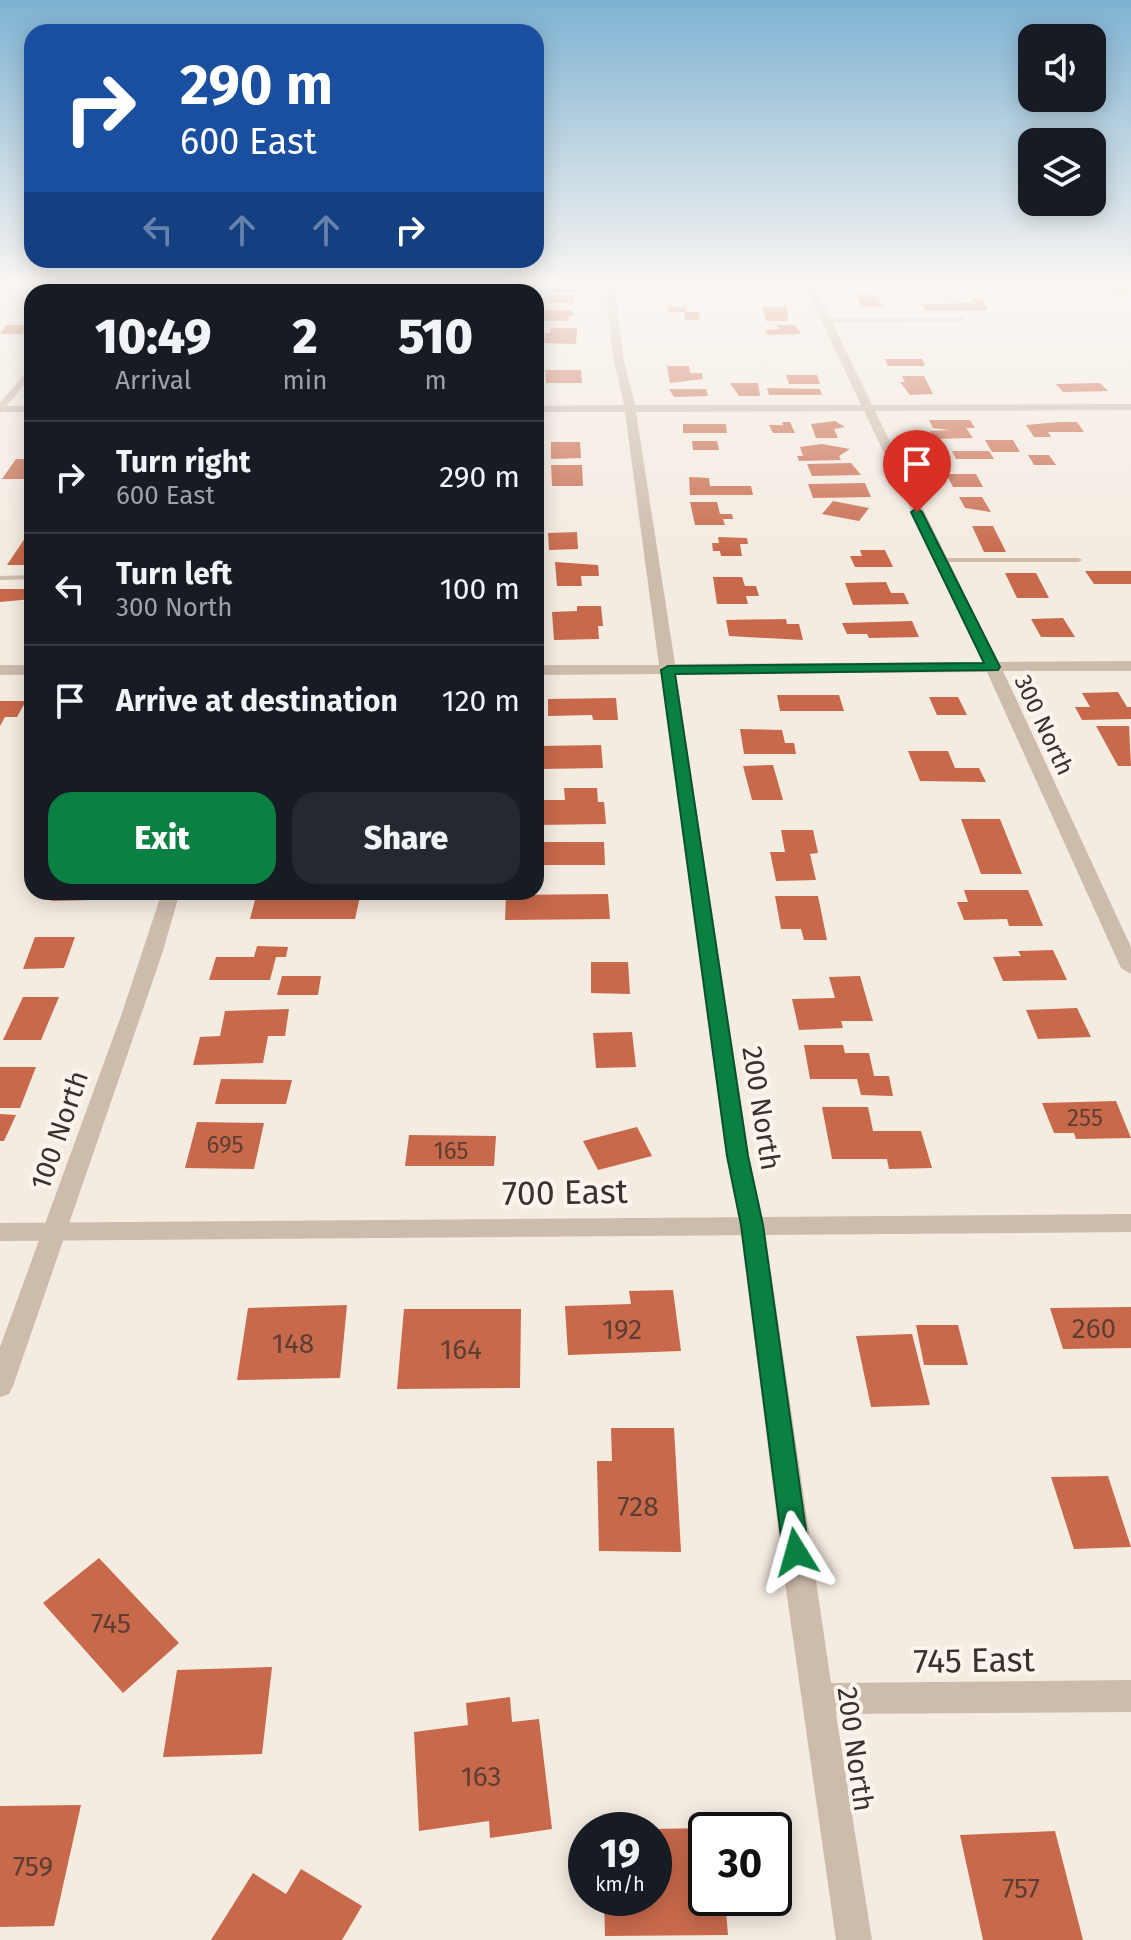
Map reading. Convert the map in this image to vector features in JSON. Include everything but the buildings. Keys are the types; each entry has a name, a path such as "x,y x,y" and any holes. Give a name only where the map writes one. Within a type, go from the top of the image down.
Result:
{"street":[{"name":"200 North","path":"622,376 630,409 738,1156 752,1225 854,1940"},
{"name":"300 North","path":"853,376 939,560 993,667 1131,968"},
{"path":"0,410 24,378"},
{"path":"544,409 1131,407"},
{"path":"0,410 24,409"},
{"path":"544,670 1131,666"},
{"path":"0,670 24,670"},
{"name":"100 North","path":"0,1386 168,900"},
{"name":"700 East","path":"0,1232 1131,1223"},
{"name":"745 East","path":"818,1699 1131,1696"}],"lane":[{"path":"939,560 1078,560"},
{"path":"0,578 24,577"}],"route":[{"path":"796,1552 752,1225 738,1156 668,670 993,667 917,512"}]}
